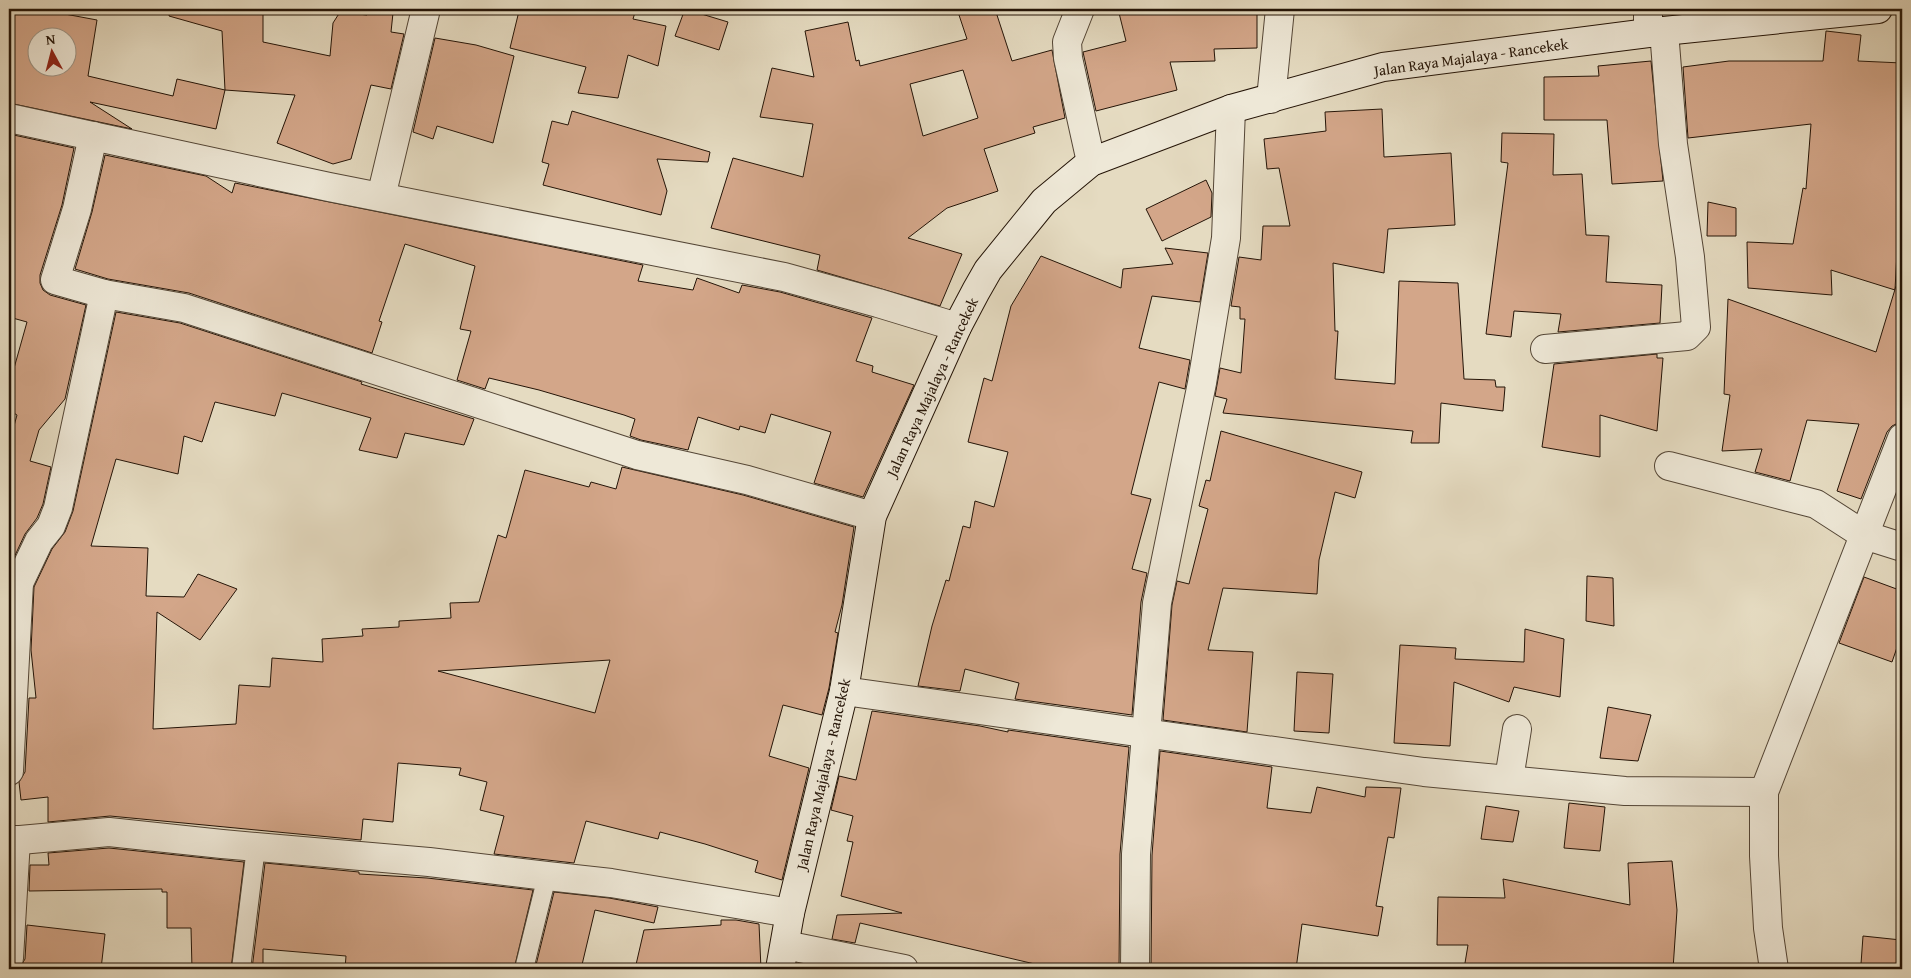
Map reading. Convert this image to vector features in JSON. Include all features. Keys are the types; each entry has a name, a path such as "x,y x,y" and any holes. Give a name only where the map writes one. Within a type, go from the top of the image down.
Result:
{"street":[{"path":"381,197 426,9"},
{"path":"1080,9 1067,42 1068,58 1091,162"},
{"path":"1271,98 1280,9"},
{"name":"Jalan Raya Majalaya - Rancekek","path":"783,957 790,914 844,691 872,516 956,327 988,270 1044,201 1091,162 1231,109 1382,68 1653,24 1878,9"},
{"path":"1546,349 1687,336 1696,327 1690,257 1653,24"},
{"path":"1135,969 1136,854 1157,603 1202,383 1226,238 1231,109"},
{"path":"9,118 381,197 784,278 878,303 956,327"},
{"path":"93,136 77,209 55,280 104,294 184,308 637,455 747,480 872,516"},
{"path":"9,771 14,581 39,541 52,526 58,508 104,294"},
{"path":"1774,969 1768,928 1764,865 1764,792 1902,438"},
{"path":"1669,466 1816,504 1864,535 1902,547"},
{"path":"844,691 1424,772 1625,791 1764,792"},
{"path":"1509,779 1517,729"},
{"path":"9,958 12,840 109,832 256,848 429,862 611,883 790,914"},
{"path":"783,957 904,969"}],"lane":[{"path":"241,969 256,848"},
{"path":"524,969 547,876"}],"building":[{"path":"9,9 38,9 97,20 88,76 173,96 177,79 225,90 216,129 90,102 132,129 9,103"},
{"path":"170,9 263,9 263,42 330,56 333,23 340,12 367,15 372,10 393,13 391,32 404,34 391,89 371,85 351,159 333,164 277,143 295,95 225,90 222,31 169,16"},
{"path":"530,9 636,9 633,19 666,26 658,66 628,55 618,98 578,93 586,67 510,48 519,11 529,12"},
{"path":"685,9 728,22 719,50 675,36"},
{"path":"957,9 995,9 1012,61 1052,50 1065,118 1033,127 1035,133 984,149 998,191 947,208 908,238 962,254 940,306 817,270 820,255 711,228 733,158 803,177 813,124 760,117 772,68 814,77 805,31 848,22 856,61 859,60 860,66 967,39","holes":["963,70 978,118 923,136 910,84"]},
{"path":"1118,9 1257,9 1257,48 1214,49 1215,61 1170,62 1177,90 1096,111 1083,52 1126,41"},
{"path":"1826,31 1861,35 1858,61 1902,63 1902,235 1898,234 1895,290 1831,270 1832,295 1748,288 1747,242 1793,244 1803,188 1806,189 1811,124 1688,138 1683,67 1729,61 1823,61"},
{"path":"435,38 476,45 514,56 493,143 437,126 433,139 413,132"},
{"path":"1651,61 1663,181 1612,184 1607,120 1544,120 1544,77 1599,76 1598,66"},
{"path":"1382,109 1384,157 1451,153 1455,225 1388,229 1384,273 1333,263 1335,331 1338,331 1335,379 1395,384 1399,281 1458,283 1464,379 1495,380 1496,387 1505,387 1503,411 1441,403 1439,443 1411,443 1413,431 1223,413 1227,399 1215,396 1220,368 1241,373 1245,319 1240,319 1240,307 1231,306 1239,257 1261,260 1263,226 1290,226 1279,168 1267,169 1264,139 1326,131 1325,112"},
{"path":"572,111 710,152 708,162 657,159 667,191 661,215 543,185 549,164 542,162 552,121 568,125"},
{"path":"1502,133 1554,134 1553,175 1582,174 1586,235 1609,236 1606,282 1662,285 1660,323 1558,332 1561,314 1514,311 1511,337 1486,334 1508,163 1501,162"},
{"path":"9,134 74,148 62,205 40,275 40,283 43,290 50,295 86,305 65,399 39,430 30,461 51,467 43,504 37,518 25,534 11,564 9,564 9,444 17,415 9,410 9,386 27,322 9,317"},
{"path":"105,155 206,176 232,193 235,183 643,265 638,281 693,290 697,278 739,293 742,285 780,292 872,318 856,361 873,366 872,372 914,385 863,497 814,483 831,432 771,414 765,433 740,426 739,430 698,417 688,450 641,440 630,436 635,419 624,415 539,390 489,378 485,389 457,380 471,331 460,329 475,266 405,244 379,321 382,322 372,353 189,293 108,279 75,269 92,212"},
{"path":"1206,180 1212,193 1211,217 1162,241 1146,209"},
{"path":"1708,202 1736,208 1736,236 1707,236"},
{"path":"1165,248 1208,253 1200,302 1152,296 1139,348 1190,360 1185,389 1159,382 1131,494 1151,499 1132,569 1147,573 1141,602 1132,715 1015,699 1019,683 965,669 960,691 918,686 932,626 946,580 949,581 963,526 970,528 975,501 994,507 1008,452 968,442 984,378 992,381 1011,306 1041,256 1121,288 1123,269 1173,264"},
{"path":"1896,286 1902,286 1902,412 1898,423 1887,432 1861,499 1837,491 1859,424 1807,420 1790,481 1755,472 1762,449 1722,451 1730,395 1724,394 1728,299 1876,352"},
{"path":"116,312 180,323 362,382 361,384 474,419 464,445 405,433 397,458 359,450 371,418 282,393 275,416 215,402 202,442 184,436 178,474 116,459 91,546 148,548 146,596 184,597 198,574 237,589 200,640 157,612 153,729 236,724 239,685 270,687 272,658 323,662 322,639 363,636 362,629 399,627 399,621 451,618 450,603 479,602 498,535 506,538 525,470 589,487 591,482 616,489 622,467 743,495 854,527 842,605 835,632 838,633 829,688 822,715 783,705 769,756 809,768 782,880 755,872 758,861 705,844 660,832 658,839 586,821 574,863 494,854 504,816 480,810 487,782 459,775 461,768 398,763 393,822 363,819 361,840 110,816 48,822 48,797 21,800 19,782 25,772 29,698 36,698 31,650 34,587 52,549 65,532 73,511","holes":["610,660 595,713 438,671"]},
{"path":"1657,354 1657,358 1663,358 1657,431 1600,415 1600,457 1542,447 1554,364"},
{"path":"1221,431 1362,472 1355,498 1335,492 1319,560 1317,594 1223,588 1208,650 1253,652 1247,732 1163,720 1172,605 1177,581 1189,584 1208,509 1199,506 1206,480 1210,481"},
{"path":"1587,576 1613,578 1614,626 1586,621"},
{"path":"1864,577 1902,591 1902,633 1892,662 1839,643"},
{"path":"1525,629 1564,639 1560,697 1514,687 1509,702 1454,682 1450,746 1394,743 1400,645 1456,648 1455,659 1524,662"},
{"path":"1297,672 1333,674 1329,733 1294,731"},
{"path":"1608,707 1651,715 1638,761 1600,758"},
{"path":"872,711 980,726 1008,732 1008,730 1129,747 1120,854 1119,969 1056,969 860,923 855,943 832,939 837,915 902,913 841,896 853,842 847,841 853,816 831,810 839,776 856,780"},
{"path":"1160,751 1272,767 1267,808 1311,813 1317,787 1365,797 1366,787 1401,788 1394,838 1388,837 1376,906 1383,907 1378,936 1302,924 1296,969 1151,969 1152,855"},
{"path":"1569,803 1605,807 1600,851 1564,848"},
{"path":"1486,806 1519,811 1513,842 1481,839"},
{"path":"109,848 244,862 231,969 192,969 191,928 167,928 167,892 162,892 162,889 29,891 30,865 49,865 48,853"},
{"path":"1672,861 1677,910 1673,969 1464,969 1468,945 1437,945 1438,897 1505,898 1503,879 1630,905 1628,863"},
{"path":"265,863 359,872 359,874 427,878 533,890 514,969 345,969 346,956 263,949 263,969 252,969"},
{"path":"554,892 609,898 658,907 654,923 595,910 581,969 535,969"},
{"path":"721,920 736,920 759,924 761,969 635,969 644,930 721,925"},
{"path":"27,925 105,934 101,969 19,969 25,959"},
{"path":"1863,936 1901,940 1902,964 1861,964"}]}
